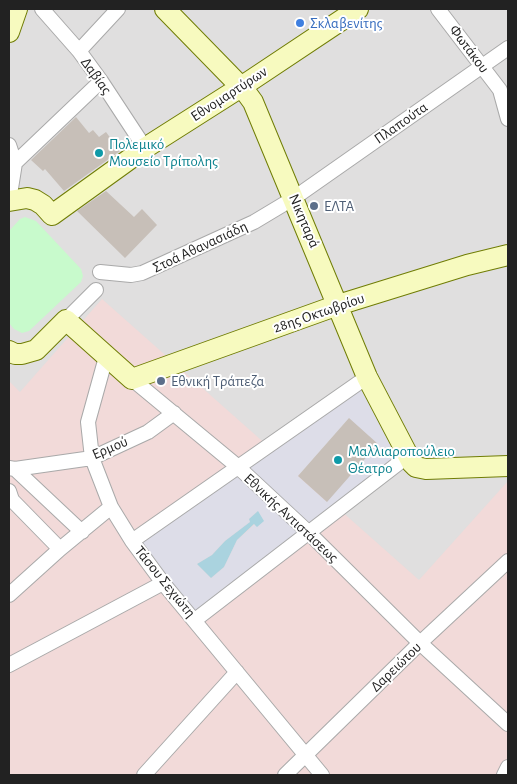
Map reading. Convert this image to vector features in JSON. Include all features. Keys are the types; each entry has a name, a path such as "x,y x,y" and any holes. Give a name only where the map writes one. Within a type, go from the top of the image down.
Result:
{"main road":[{"path":"9,32 17,9"},
{"name":"Νικηταρά","path":"165,9 241,87 253,102 367,377 408,456"},
{"name":"Εθνομαρτύρων","path":"9,201 27,198 35,200 52,215 144,148 241,87 358,9"},
{"name":"28ης Οκτωβρίου","path":"132,379 338,305 467,265 508,255"},
{"path":"9,351 15,354 22,354 36,350 66,320"},
{"name":"Εθνικής Αντιστάσεως","path":"66,320 132,379"},
{"path":"408,456 414,466 426,469 508,466"}],"street":[{"name":"Δαβίας","path":"42,9 101,81 144,148"},
{"path":"79,52 118,9"},
{"name":"Φωτάκου","path":"438,9 500,90 508,119"},
{"name":"Πλαπούτα","path":"294,198 508,48"},
{"path":"15,163 101,81"},
{"path":"9,145 15,163 9,201"},
{"name":"Στοά Αθανασιάδη","path":"100,272 131,275 142,273 254,222 294,198"},
{"path":"66,320 96,290"},
{"name":"Τάσου Σεχιώτη","path":"106,357 88,422 92,458 111,507 132,541 163,583 322,775"},
{"path":"132,541 367,377"},
{"name":"Εθνικής Αντιστάσεως","path":"132,379 237,466 308,532 420,643 508,724"},
{"name":"Ερμού","path":"12,468 92,458 148,432 174,413"},
{"path":"195,620 408,456"},
{"path":"12,468 82,532"},
{"path":"10,497 60,549"},
{"path":"9,595 60,549 111,507"},
{"name":"Δαρειώτου","path":"285,775 420,643 508,561"},
{"path":"9,663 163,583"},
{"path":"144,775 238,672"},
{"path":"504,775 508,767"}],"shaded area":[{"path":"9,9 508,9 508,775 9,775"},
{"path":"102,299 419,580 508,481 508,775 9,775 9,381 20,392"},
{"path":"361,380 408,456 195,620 132,541","holes":["349,418 326,501 298,476","257,512 255,524 237,540 224,567 211,578 197,564 212,555 225,541 250,522 249,519"]}],"green space":[{"path":"25,217 36,221 81,269 83,276 81,282 29,331 22,333 14,329 9,323 9,231 20,219"}],"water":[{"path":"258,511 264,521 257,527 254,524 237,540 224,567 211,578 197,564 212,555 225,541 250,522 249,519"}],"building":[{"path":"76,117 89,133 93,130 99,137 106,132 120,151 64,191 45,169 43,171 31,160"},
{"path":"106,191 134,217 142,209 157,225 125,258 77,211"},
{"name":"Μαλλιαροπούλειο Θέατρο","path":"349,418 378,444 327,502 298,476"}],"place":[{"name":"Σκλαβενίτης","path":"300,23"},
{"name":"Πολεμικό Μουσείο Τρίπολης","path":"99,153"},
{"name":"ΕΛΤΑ","path":"314,206"},
{"name":"Εθνική Τράπεζα","path":"161,381"},
{"name":"Μαλλιαροπούλειο Θέατρο","path":"338,460"}]}
